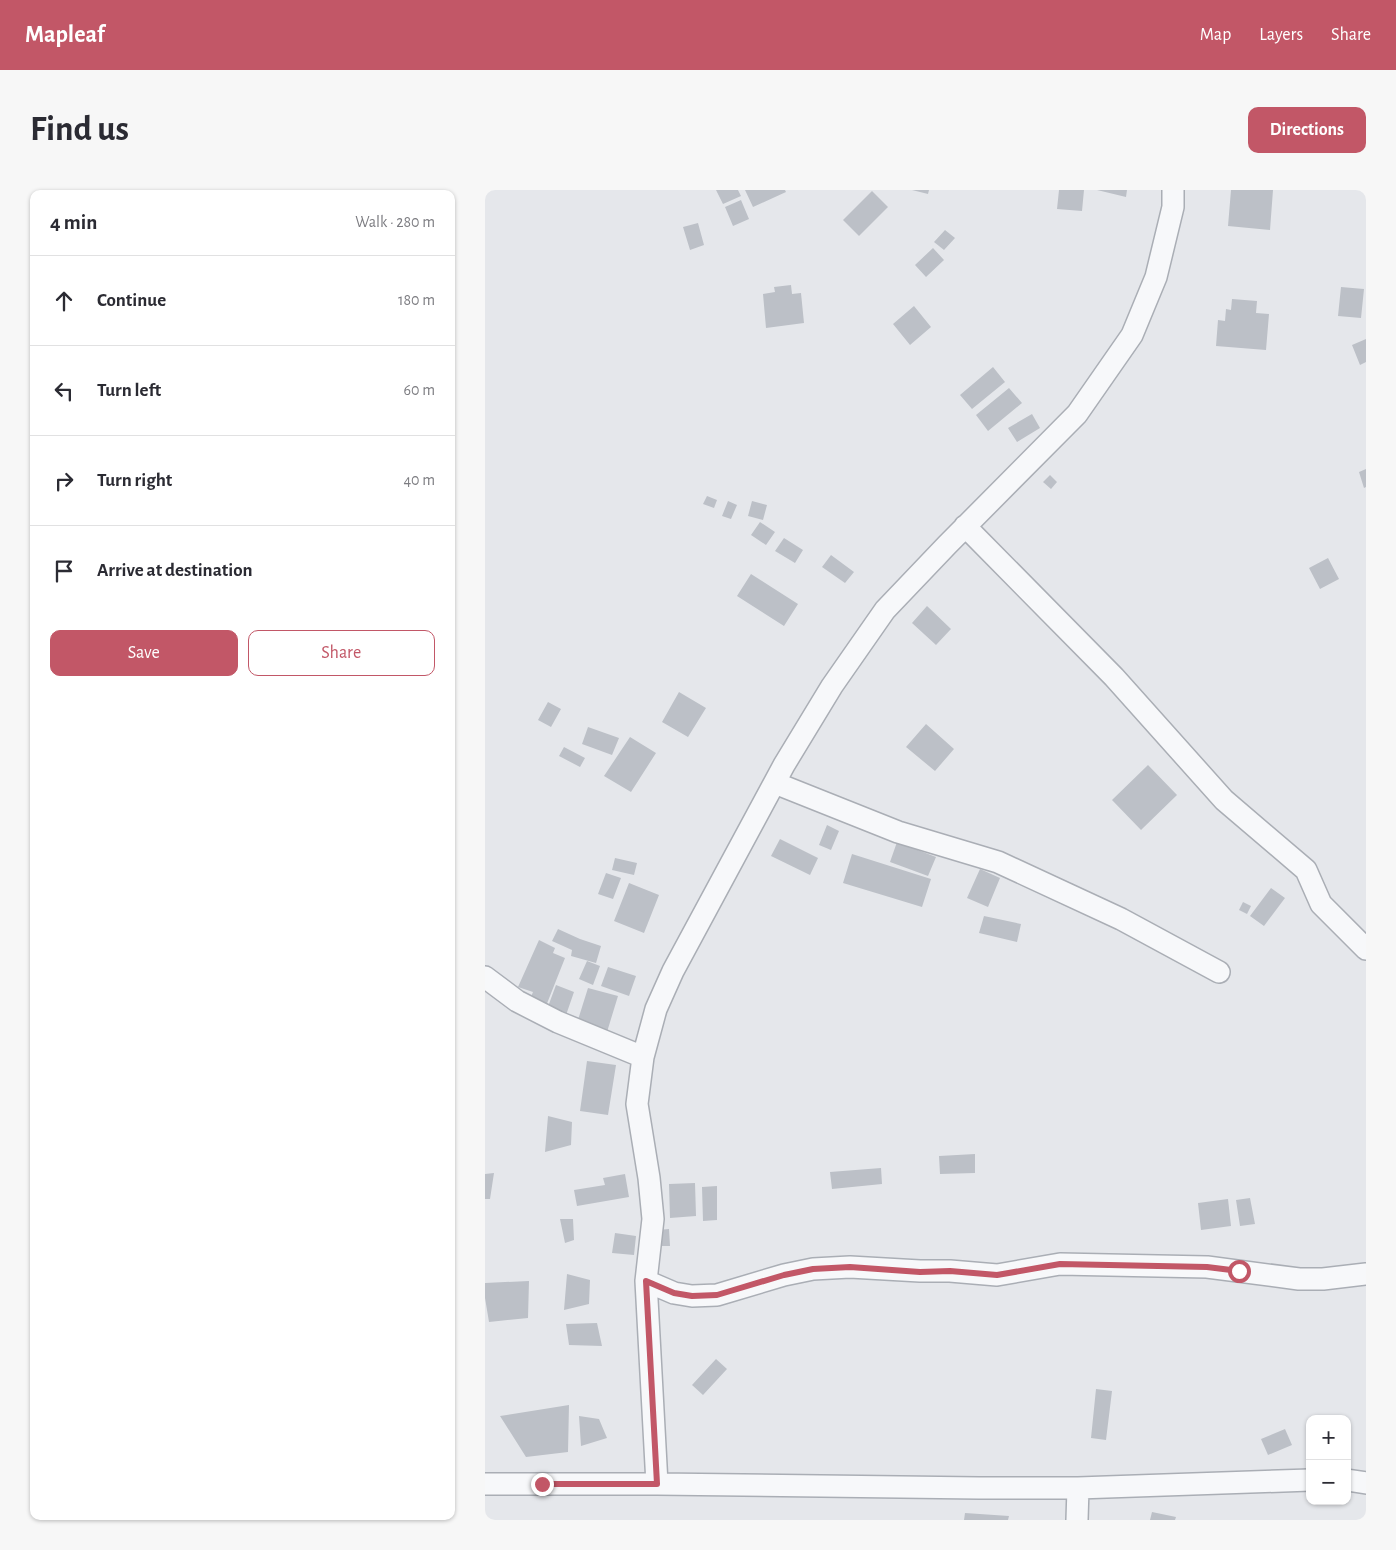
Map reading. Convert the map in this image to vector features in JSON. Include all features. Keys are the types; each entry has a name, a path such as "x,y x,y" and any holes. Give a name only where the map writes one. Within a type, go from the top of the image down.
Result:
{"street":[{"path":"657,1484 646,1281 653,1219 649,1178 637,1104 643,1057 656,1010 673,972 775,783 832,686 885,610 965,526 1077,414 1132,335 1156,277 1173,207 1173,190"},
{"path":"965,526 1114,677 1224,800 1306,870 1321,904 1366,949"},
{"path":"775,783 898,832 997,862 1121,919 1219,972"},
{"path":"485,978 517,1002 620,1049 643,1057"},
{"path":"646,1281 674,1293 692,1296 717,1295 784,1275 813,1269 850,1267 997,1275 1060,1264 1207,1267 1299,1279 1323,1279 1366,1274"},
{"path":"485,1484 1078,1488 1306,1480"},
{"path":"1351,1481 1366,1483"},
{"path":"1077,1520 1078,1488"}],"building":[{"path":"716,190 738,190 741,196 723,204"},
{"path":"745,190 785,190 786,192 753,207"},
{"path":"912,190 929,190 928,194"},
{"path":"1059,190 1084,190 1082,211 1057,209"},
{"path":"1097,190 1127,190 1126,197"},
{"path":"1231,190 1273,190 1270,230 1228,226"},
{"path":"872,191 888,207 859,236 843,220"},
{"path":"741,200 749,219 733,226 725,207"},
{"path":"698,223 704,245 690,250 683,227"},
{"path":"945,230 955,238 944,250 934,242"},
{"path":"933,248 944,260 926,277 915,265"},
{"path":"791,285 792,294 801,293 804,323 766,328 763,294 775,292 774,287"},
{"path":"1341,287 1364,289 1361,318 1338,316"},
{"path":"1232,299 1257,301 1256,313 1269,314 1266,350 1216,346 1218,320 1225,321 1226,309 1231,310"},
{"path":"914,306 931,327 910,345 893,324"},
{"path":"1366,339 1366,362 1360,365 1352,345"},
{"path":"993,367 1005,382 972,409 960,395"},
{"path":"1009,388 1022,403 988,431 976,415"},
{"path":"1032,414 1040,428 1017,442 1008,428"},
{"path":"1366,469 1366,487 1364,488 1359,472"},
{"path":"1050,475 1057,482 1051,489 1043,482"},
{"path":"707,496 717,500 714,508 703,504"},
{"path":"728,501 737,505 731,519 722,516"},
{"path":"752,501 767,505 763,520 748,516"},
{"path":"760,522 775,532 766,545 751,535"},
{"path":"784,538 803,550 795,563 775,551"},
{"path":"831,555 854,572 845,583 822,567"},
{"path":"1328,558 1339,579 1320,589 1309,568"},
{"path":"751,574 798,604 784,626 737,596"},
{"path":"927,606 951,629 936,645 912,623"},
{"path":"679,692 706,708 688,737 662,722"},
{"path":"548,702 561,709 551,727 538,720"},
{"path":"926,724 954,749 935,771 906,747"},
{"path":"588,727 619,738 612,755 582,744"},
{"path":"630,737 656,753 631,792 604,776"},
{"path":"564,747 585,758 580,767 559,756"},
{"path":"1148,765 1177,795 1141,830 1112,800"},
{"path":"827,825 839,831 831,850 819,845"},
{"path":"780,839 818,858 810,875 771,856"},
{"path":"897,842 936,857 928,876 890,862"},
{"path":"852,854 931,879 922,907 843,883"},
{"path":"615,858 637,863 634,875 612,870"},
{"path":"980,869 1000,878 988,907 967,898"},
{"path":"606,873 621,878 613,899 598,894"},
{"path":"629,883 659,895 644,933 614,921"},
{"path":"1271,888 1285,898 1264,926 1250,916"},
{"path":"1243,902 1251,906 1247,914 1239,910"},
{"path":"984,916 1021,924 1017,942 979,933"},
{"path":"558,929 601,946 596,963 571,956 572,950 552,941"},
{"path":"539,940 555,948 553,953 565,958 546,1006 530,999 533,992 518,987"},
{"path":"587,961 600,966 593,985 579,979"},
{"path":"608,967 636,976 629,996 601,986"},
{"path":"556,985 574,992 565,1018 546,1012"},
{"path":"588,988 618,996 607,1032 577,1023"},
{"path":"587,1061 616,1065 608,1115 580,1111"},
{"path":"548,1116 572,1122 571,1145 545,1152"},
{"path":"975,1154 975,1173 940,1174 939,1156"},
{"path":"881,1168 882,1184 832,1189 830,1172"},
{"path":"494,1173 490,1199 485,1199 485,1174"},
{"path":"625,1174 629,1197 577,1206 574,1190 605,1185 603,1178"},
{"path":"695,1183 696,1216 670,1218 669,1184"},
{"path":"717,1186 717,1220 703,1221 702,1187"},
{"path":"1250,1198 1255,1224 1240,1226 1236,1200"},
{"path":"1228,1199 1231,1226 1201,1230 1198,1203"},
{"path":"560,1219 573,1219 574,1240 565,1243"},
{"path":"669,1229 670,1246 659,1246 658,1230"},
{"path":"615,1233 636,1236 634,1255 612,1253"},
{"path":"567,1274 590,1280 589,1304 564,1310"},
{"path":"529,1281 528,1318 489,1322 485,1298 485,1283"},
{"path":"597,1323 602,1346 569,1345 566,1324"},
{"path":"716,1359 727,1369 703,1395 692,1385"},
{"path":"1096,1389 1112,1391 1106,1440 1091,1438"},
{"path":"569,1405 568,1452 526,1457 500,1416"},
{"path":"579,1416 599,1419 607,1438 581,1446"},
{"path":"1285,1429 1292,1445 1268,1455 1261,1439"},
{"path":"1152,1512 1176,1517 1175,1520 1150,1520"},
{"path":"965,1513 1009,1516 1008,1520 964,1520"}],"route":[{"path":"542,1484 657,1484 646,1281 674,1293 692,1296 717,1295 784,1275 813,1269 850,1267 997,1275 1060,1264 1207,1267 1239,1271"}]}
